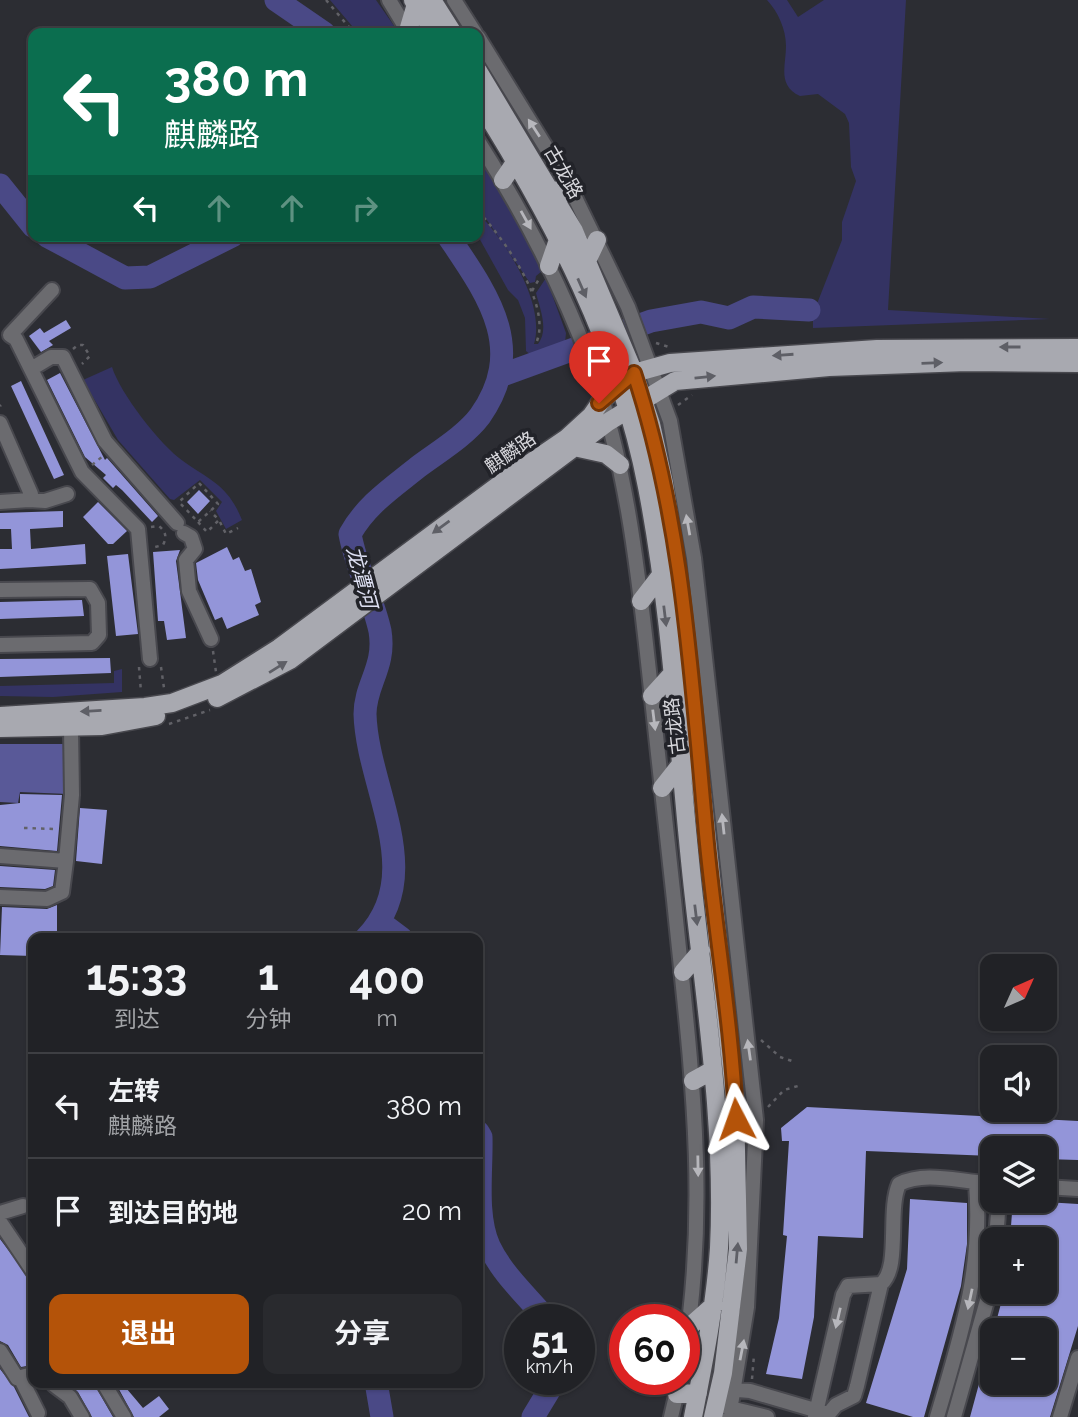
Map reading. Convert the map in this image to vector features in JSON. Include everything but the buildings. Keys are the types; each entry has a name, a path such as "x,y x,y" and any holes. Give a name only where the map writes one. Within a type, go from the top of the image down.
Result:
{"main road":[{"path":"410,28 420,1"},
{"path":"420,1 433,28"},
{"path":"420,1 448,28"},
{"name":"古龙路","path":"483,79 558,202 587,261 605,324 609,359 626,409 646,485 661,575 713,1070 719,1190 714,1305 700,1383"},
{"name":"古龙路","path":"483,108 559,237 605,324 643,371 643,399 664,483 680,587 729,1026 739,1186 738,1250 724,1404"},
{"path":"503,180 516,161"},
{"path":"558,202 566,179"},
{"path":"545,271 559,237"},
{"path":"587,261 597,240"},
{"name":"麒麟路","path":"0,729 120,724 203,704 274,670 347,618 399,568 567,438 618,385 643,371 670,363 877,349 1078,348"},
{"name":"麒麟路","path":"0,716 172,703 222,684 279,648 328,611 399,568 626,409 660,388 685,379 829,367 967,362 1078,363"},
{"path":"574,447 606,454 620,465"},
{"path":"680,587 696,573"},
{"path":"641,601 661,575"},
{"path":"652,696 672,674"},
{"path":"662,788 681,764"},
{"path":"701,780 717,766"},
{"path":"683,972 701,951"},
{"path":"694,1081 713,1070"},
{"path":"700,1317 714,1305"},
{"name":"古龙路","path":"692,1417 698,1395"}],"street":[{"path":"389,0 406,28"},
{"path":"454,0 472,28"},
{"path":"483,45 566,179 597,240 636,325 643,371 660,388 680,470 696,573 756,1120 752,1245 744,1337 724,1404"},
{"path":"483,149 503,180 576,330 591,365 620,465 641,601 694,1081 698,1207 690,1304"},
{"path":"52,290 10,334 16,340 82,472 138,530 150,659"},
{"path":"31,369 51,357 63,357 112,450 191,537 195,549 186,559 189,591 211,639"},
{"path":"0,422 28,485 29,500"},
{"path":"0,502 45,501 66,494"},
{"path":"0,590 90,589 98,603 100,635 92,643 0,645"},
{"path":"0,897 54,898 62,892 69,831 71,728"},
{"path":"0,856 66,861"},
{"path":"824,1415 848,1286 881,1284 888,1279 891,1266 893,1198 899,1184 911,1179 928,1178 980,1183"},
{"path":"937,1417 967,1314 975,1272 976,1183"},
{"path":"1057,1188 1078,1189"},
{"path":"0,1213 23,1206"},
{"path":"0,1222 28,1264"},
{"path":"724,1404 824,1415 853,1396 881,1284"},
{"path":"954,1417 986,1304"},
{"path":"0,1351 13,1372 27,1376"},
{"path":"1060,1417 1078,1358"},
{"path":"31,1388 38,1413"},
{"path":"56,1388 60,1393 70,1397 82,1417"},
{"path":"107,1388 124,1417"},
{"path":"671,1417 676,1395"},
{"path":"724,1404 767,1417"}],"path":[{"path":"326,0 350,28"},
{"path":"483,218 532,291 540,315 537,341"},
{"path":"532,291 545,271"},
{"path":"675,410 684,399 702,393"},
{"path":"82,472 112,450"},
{"path":"198,522 218,504 199,483 179,502 206,531 219,520"},
{"path":"211,510 226,534 238,528"},
{"path":"138,530 159,526 164,530 166,538 163,545 141,551"},
{"path":"211,639 216,672"},
{"path":"208,676 225,668"},
{"path":"129,696 164,688"},
{"path":"24,828 69,831"},
{"path":"761,1039 780,1057 795,1062"}],"shaded area":[{"path":"330,0 376,0 396,28 354,28"},
{"path":"767,0 787,0 798,17 824,0 906,0 888,310 1050,319 813,328 813,314 842,240 842,222 856,181 851,167 849,123 845,114 818,94 800,96 788,86 784,74 785,33 778,15"},
{"path":"483,163 542,271 536,276 535,282 530,283 483,214"},
{"path":"483,218 511,256 529,292 536,328 534,344 538,344 543,332 536,293 546,278 566,333 565,343 532,356 526,351 525,318 518,300 508,290 481,242"},
{"path":"112,367 123,390 153,431 183,461 225,491 242,520 226,529 216,511 222,502 200,480 174,500 170,499 118,440 83,380"},
{"path":"122,669 122,692 53,697 0,696 0,686 114,683 114,671"},
{"path":"0,744 66,744 68,794 20,792 18,803 0,802"}],"waterway":[{"path":"276,0 317,28"},
{"name":"龙潭河","path":"0,185 28,220"},
{"name":"龙潭河","path":"58,242 125,278 150,277 220,242"},
{"name":"龙潭河","path":"370,933 384,913 392,886 393,859 390,830 368,742 365,714 368,693 380,655 380,631 350,534 380,498 474,423 494,391 501,367 497,322 476,279 452,242"},
{"path":"500,376 651,321 701,312 729,318 753,307 809,310"},
{"path":"381,923 394,933"},
{"path":"483,1225 494,1256 533,1304"},
{"name":"龙潭河","path":"377,1388 382,1417"},
{"path":"533,1417 546,1395"}],"route":[{"path":"599,403 634,373 651,424 664,483 680,587 729,1026 736,1119"}]}
